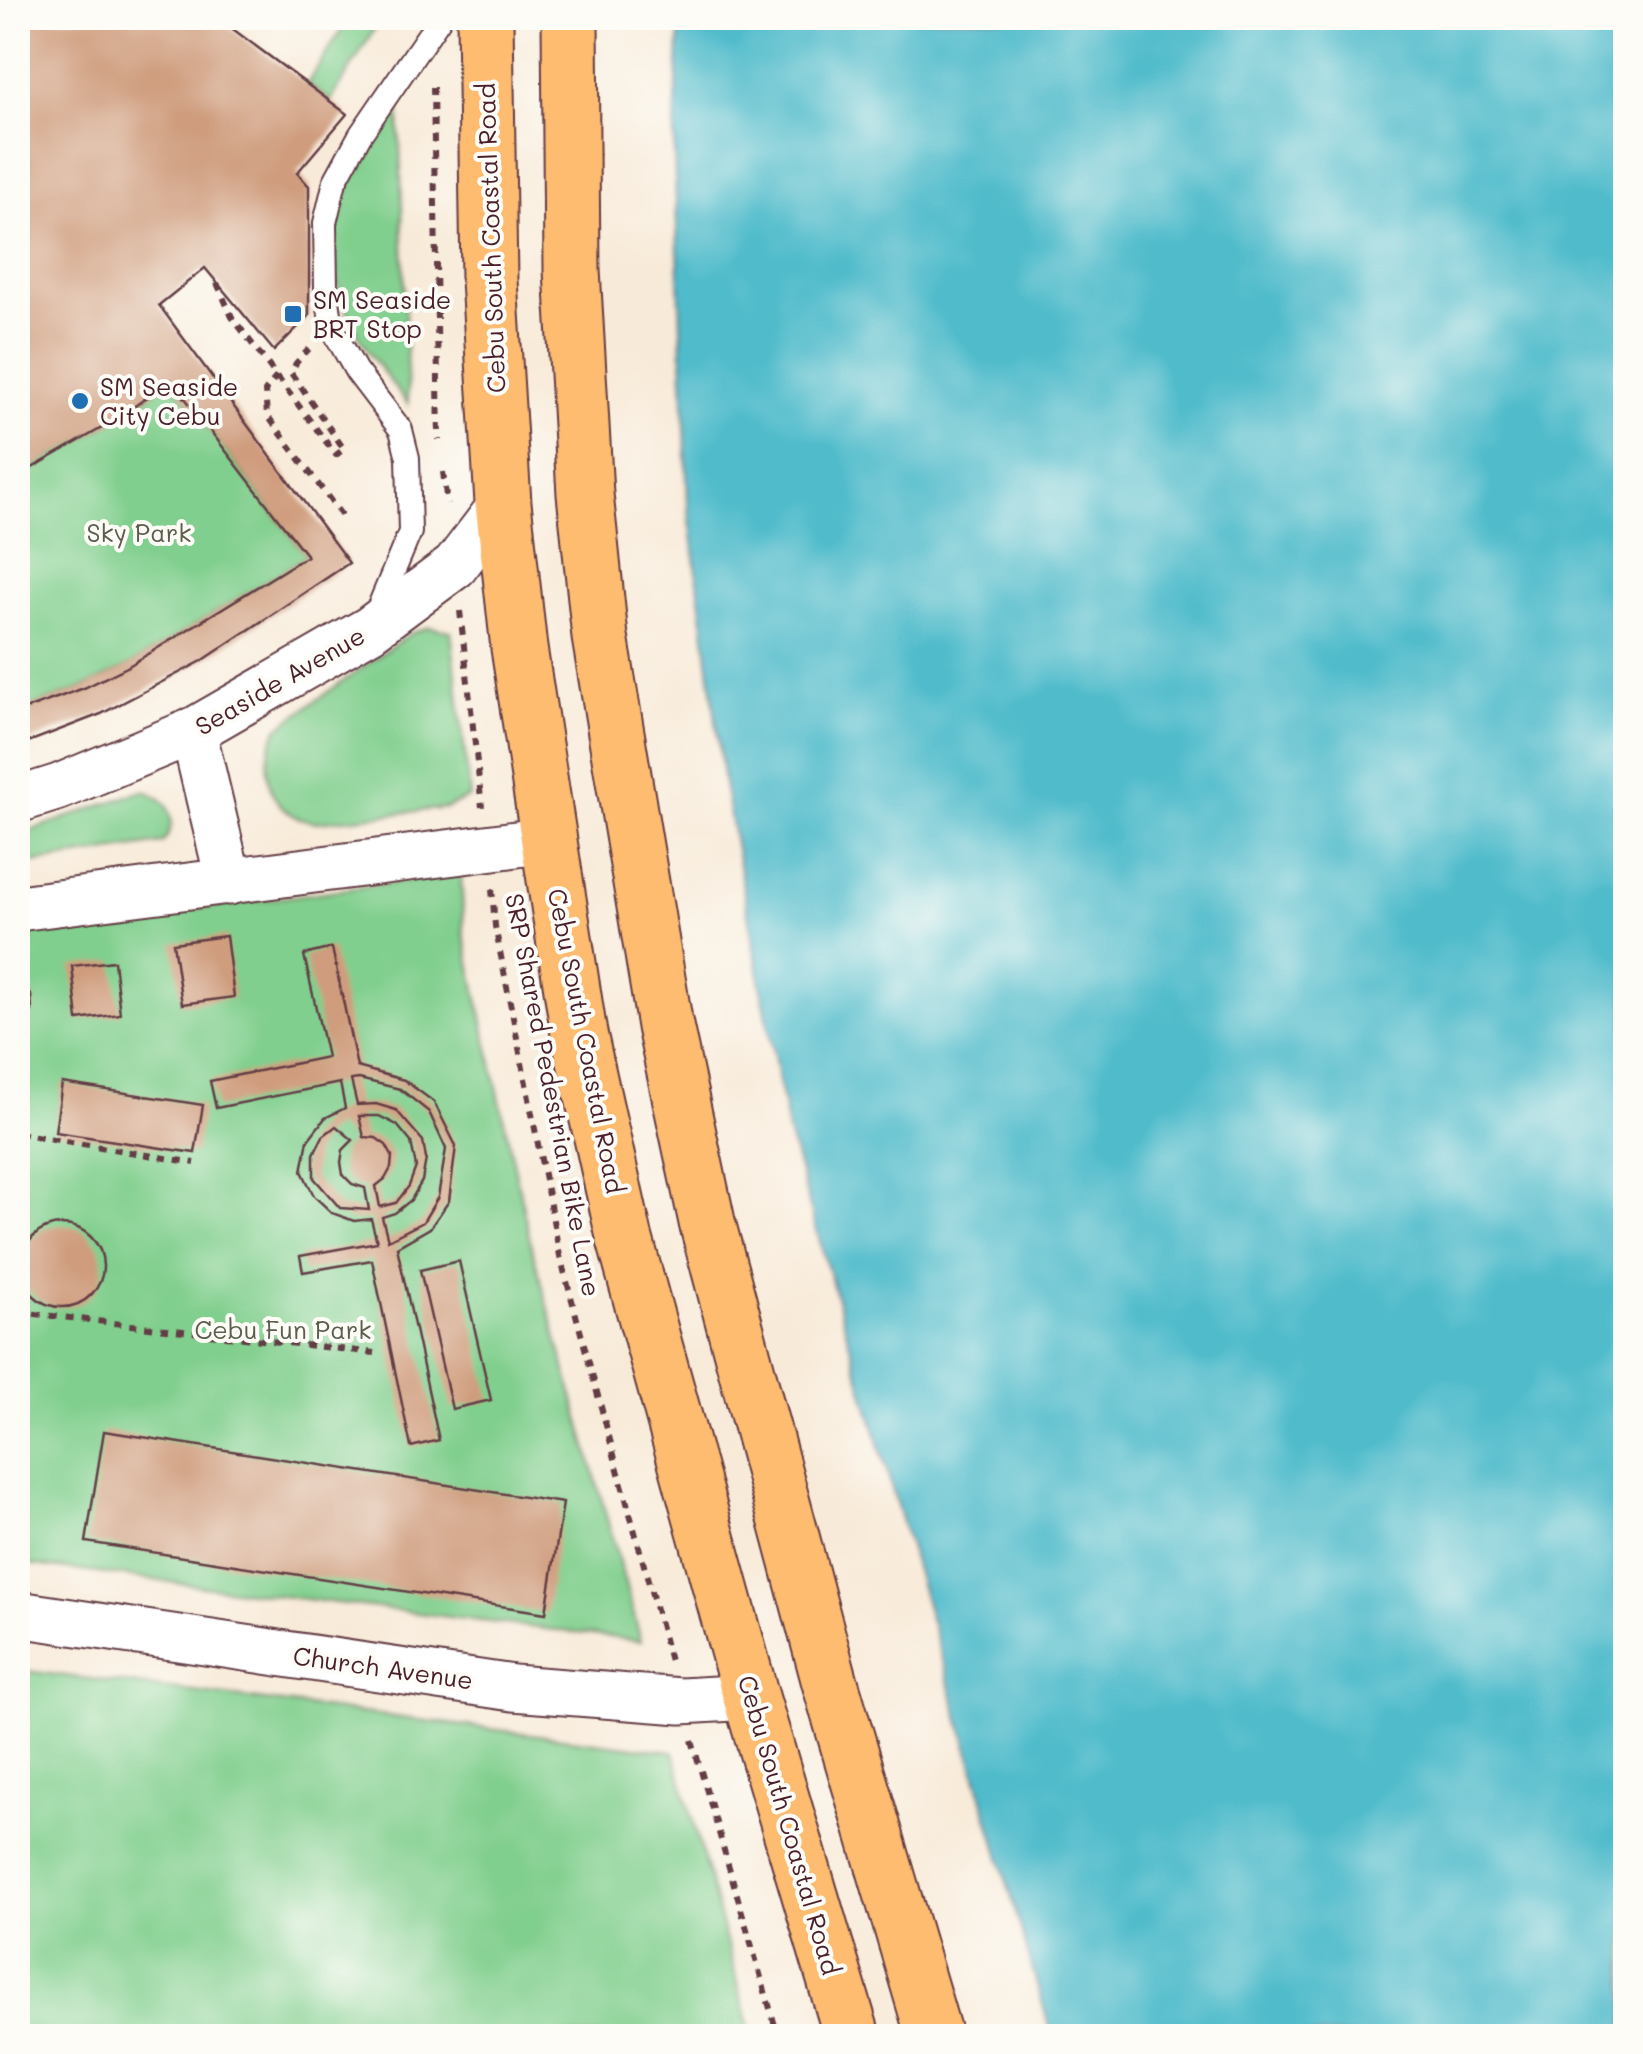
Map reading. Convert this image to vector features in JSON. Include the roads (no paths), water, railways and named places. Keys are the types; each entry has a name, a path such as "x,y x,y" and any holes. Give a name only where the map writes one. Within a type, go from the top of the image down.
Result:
{"highway":[{"name":"Cebu South Coastal Road","path":"485,18 489,280 503,504 519,648 579,1034 624,1236 751,1697 852,2036"},
{"path":"570,18 572,270 585,494 600,637 662,1006 717,1260 829,1680 934,2036"}],"street":[{"name":"Seaside Avenue","path":"18,800 194,731 370,629 455,566 503,504"},
{"path":"194,731 229,882"},
{"path":"18,908 548,840"},
{"name":"Church Avenue","path":"18,1614 513,1688 681,1701 751,1697"}],"lane":[{"path":"370,629 410,532 408,458 401,430 356,372 332,328 326,287 325,224 335,181 360,135 436,23"}],"water":[{"path":"680,18 1625,18 1625,2036 1052,2036 788,1132 724,784 688,504 674,150"}],"place":[{"name":"SM Seaside BRT Stop","path":"293,314"},
{"name":"SM Seaside City Cebu","path":"80,401"}],"park label":[{"name":"Sky Park","path":"139,533"},
{"name":"Cebu Fun Park","path":"283,1330"}]}
